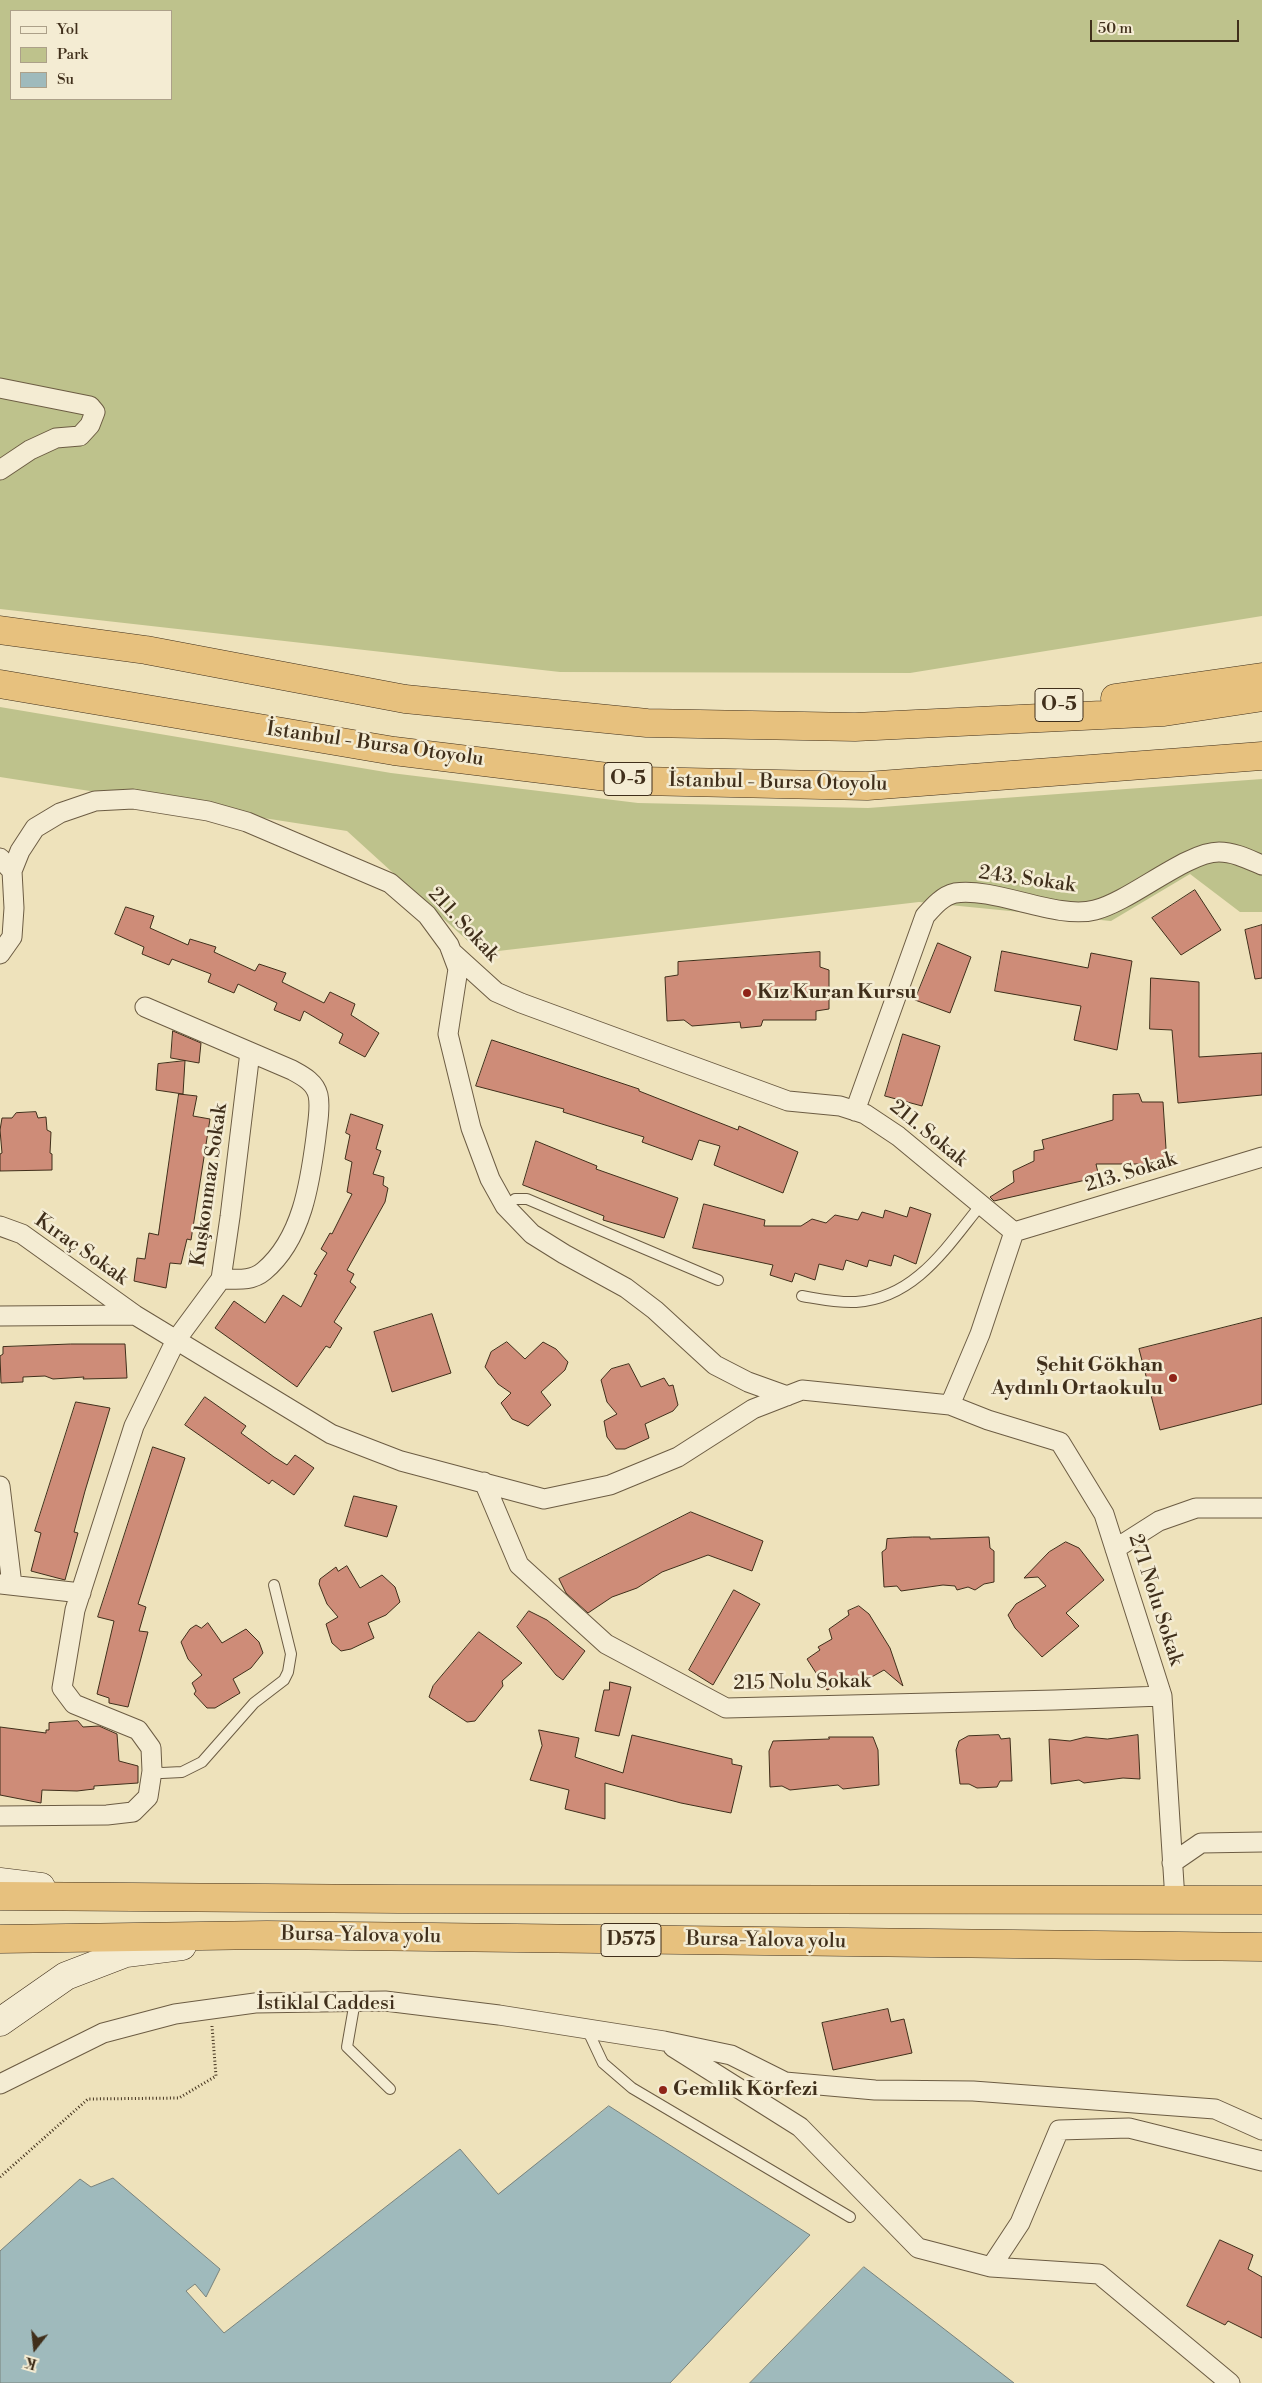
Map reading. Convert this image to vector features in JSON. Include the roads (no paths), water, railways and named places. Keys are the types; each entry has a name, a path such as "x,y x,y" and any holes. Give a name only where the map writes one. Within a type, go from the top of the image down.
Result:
{"highway":[{"name":"O-5","path":"0,630 146,650 405,699 647,723 855,727 1164,712 1262,697"},
{"name":"O-5","path":"855,727 1117,698 1262,677"},
{"name":"İstanbul - Bursa Otoyolu","path":"0,684 394,751 640,781 867,786 1262,756"},
{"name":"Bursa-Yalova yolu","path":"0,1896 398,1899 1262,1900"},
{"name":"Bursa-Yalova yolu","path":"0,1939 267,1935 1262,1947"}],"main road":[{"path":"0,1882 107,1897"},
{"path":"0,2022 66,1976 126,1953 267,1935"}],"street":[{"path":"0,388 90,406 95,412 90,425 80,436 56,438 30,450 0,470"},
{"name":"211. Sokak","path":"0,954 12,937 14,908 6,864 20,851 35,828 60,813 95,802 133,799 208,811 256,825 390,883 427,915 452,952 496,992 521,1003 788,1101 840,1106 865,1114 898,1136 980,1206 1014,1232"},
{"name":"243. Sokak","path":"855,1111 925,916 939,901 955,894 982,894 1074,911 1094,910 1128,896 1176,869 1208,854 1217,852 1235,855 1262,866"},
{"path":"452,952 458,968 448,1034 471,1128 490,1179 505,1206 532,1234 626,1288 647,1304 714,1365 748,1382 786,1396"},
{"path":"145,1007 292,1070 312,1082 318,1096 318,1118 313,1159 303,1206 282,1250 264,1271 248,1280 220,1279"},
{"name":"Kuşkonmaz Sokak","path":"0,1816 107,1815 133,1812 148,1797 152,1771 151,1748 138,1730 74,1704 62,1688 67,1653 81,1593 134,1426 176,1340 220,1279 230,1217 250,1052"},
{"name":"213. Sokak","path":"1014,1232 1262,1157"},
{"name":"Kıraç Sokak","path":"0,1226 22,1234 135,1315 331,1434 401,1461 484,1482"},
{"path":"950,1404 980,1334 1014,1232"},
{"path":"0,1316 135,1315"},
{"name":"271 Nolu Sokak","path":"484,1482 544,1499 610,1485 678,1457 753,1409 802,1390 950,1404 988,1420 1060,1442 1104,1514 1162,1696 1175,1900"},
{"name":"215 Nolu Sokak","path":"484,1482 519,1565 606,1644 726,1708 1162,1696"},
{"path":"0,1486 6,1584 81,1593"},
{"path":"1115,1549 1159,1521 1196,1508 1262,1508"},
{"path":"1172,1863 1201,1843 1262,1842"},
{"name":"İstiklal Caddesi","path":"0,2084 103,2033 175,2014 255,2003 385,2001 499,2015 731,2055 785,2082 875,2090 973,2091 1215,2109 1262,2130"},
{"path":"664,2042 800,2127 918,2248 991,2268 1099,2274 1230,2383"},
{"path":"991,2268 1020,2223 1059,2130 1130,2128 1262,2161"}],"lane":[{"path":"505,1206 515,1199 532,1200 718,1280"},
{"path":"802,1296 855,1302 871,1300 900,1290 924,1274 980,1206"},
{"path":"152,1771 162,1773 182,1772 202,1762 254,1703 284,1680 288,1672 291,1654 274,1585"},
{"path":"355,2001 347,2047 390,2089"},
{"path":"587,2029 603,2063 632,2088 850,2217"}],"water":[{"path":"609,2106 810,2235 670,2383 0,2383 0,2251 80,2179 91,2187 113,2178 220,2269 206,2297 195,2284 186,2291 224,2333 460,2149 498,2194"},
{"path":"864,2267 1014,2383 750,2383"}],"place":[{"name":"Kız Kuran Kursu","path":"747,993"},
{"name":"Şehit Gökhan Aydınlı Ortaokulu","path":"1173,1378"},
{"name":"Gemlik Körfezi","path":"663,2090"}]}
